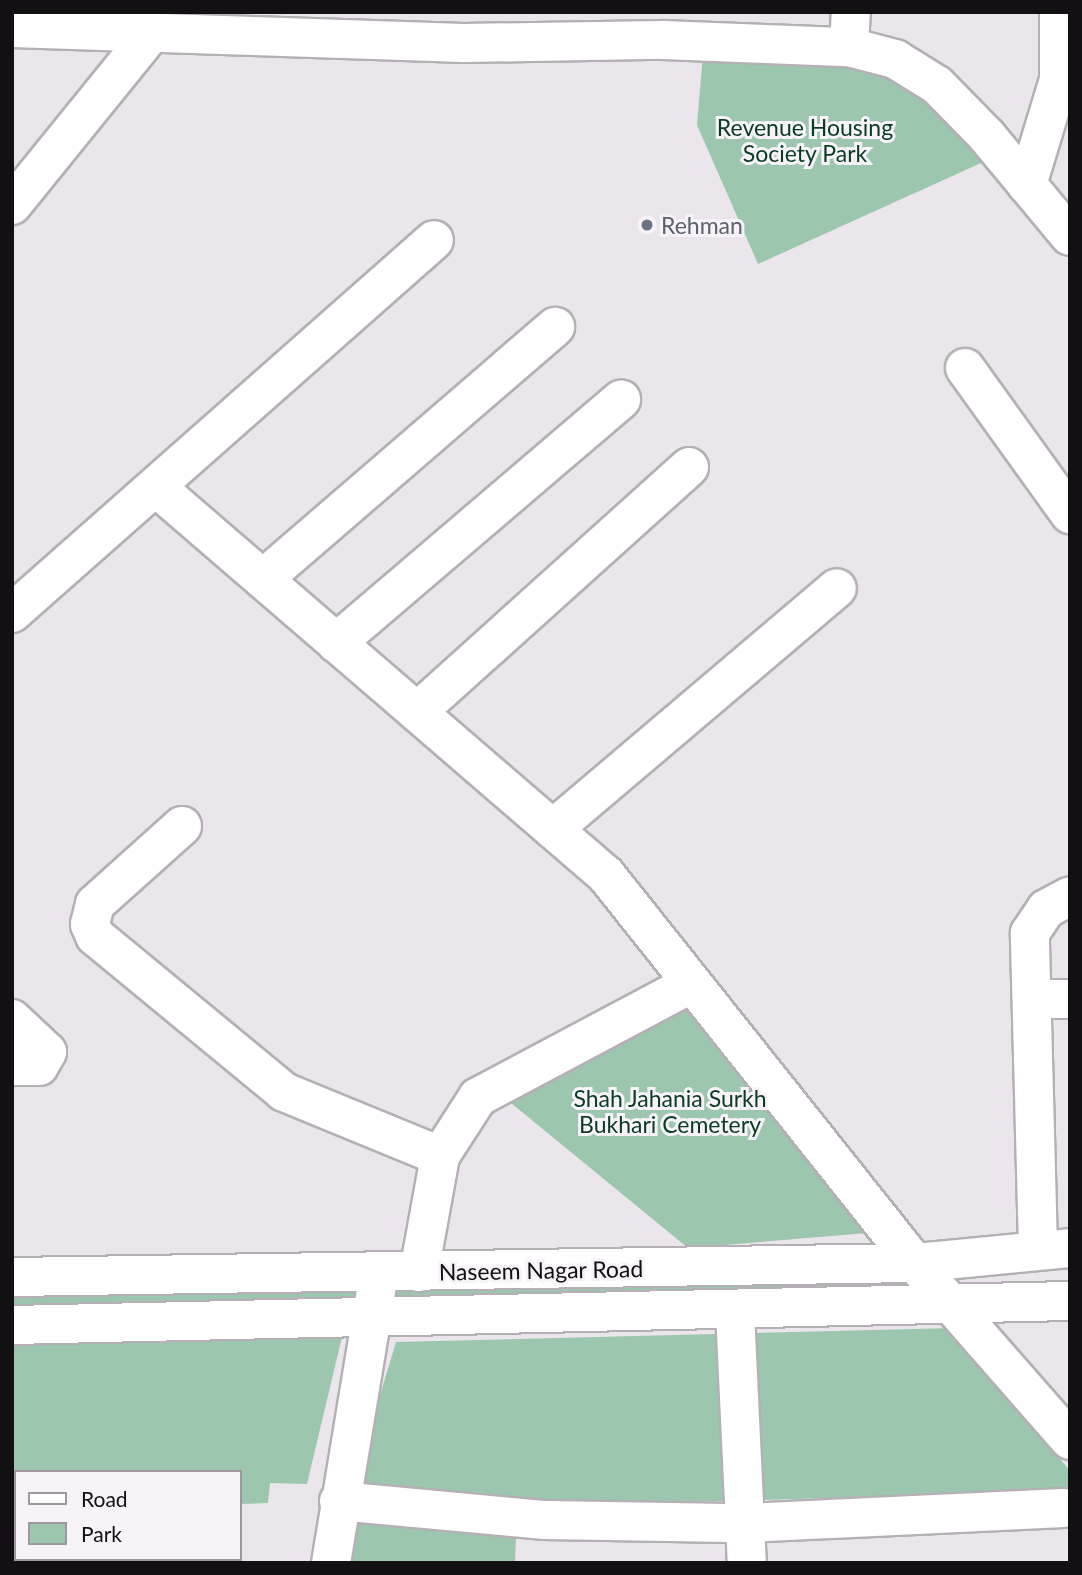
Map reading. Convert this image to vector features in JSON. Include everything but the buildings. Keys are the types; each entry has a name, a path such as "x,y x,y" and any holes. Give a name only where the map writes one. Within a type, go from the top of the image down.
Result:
{"street":[{"path":"1027,185 1059,80 1059,12"},
{"path":"12,27 104,21 153,31 267,23 465,28 663,26 850,30 937,85 1070,236"},
{"path":"12,205 153,31"},
{"path":"12,613 434,240"},
{"path":"263,579 555,327"},
{"path":"965,368 1070,514"},
{"path":"336,643 621,400"},
{"path":"417,712 689,467"},
{"path":"156,487 606,875 915,1263 1070,1440"},
{"path":"553,829 837,588"},
{"path":"182,826 95,904 90,924 94,936 284,1092 440,1156"},
{"path":"1054,1248 1032,999 1030,933 1046,909 1070,896"},
{"path":"419,1272 440,1156 478,1097 692,984"},
{"path":"1032,999 1070,999"},
{"path":"12,1019 47,1052 39,1066 12,1066"},
{"name":"Naseem Nagar Road","path":"12,1277 379,1274 915,1263 1054,1248"},
{"path":"331,1563 339,1501 379,1274"},
{"name":"Naseem Nagar Road","path":"12,1325 735,1312 1070,1301"},
{"path":"735,1312 747,1563"},
{"path":"339,1501 545,1520 746,1523 1064,1508"}],"green space":[{"name":"Revenue Housing Society Park","path":"704,42 895,59 1001,154 758,264 697,125"},
{"name":"Shah Jahania Surkh Bukhari Cemetery","path":"690,981 891,1231 688,1248 511,1103"},
{"path":"915,1263 951,1305 346,1320 307,1484 270,1483 268,1503 242,1504 242,1470 14,1470 12,1515 12,1275"},
{"path":"953,1328 1070,1471 1070,1491 517,1507 515,1563 341,1563 352,1489 396,1342"}],"place":[{"name":"Rehman","path":"647,225"}]}
